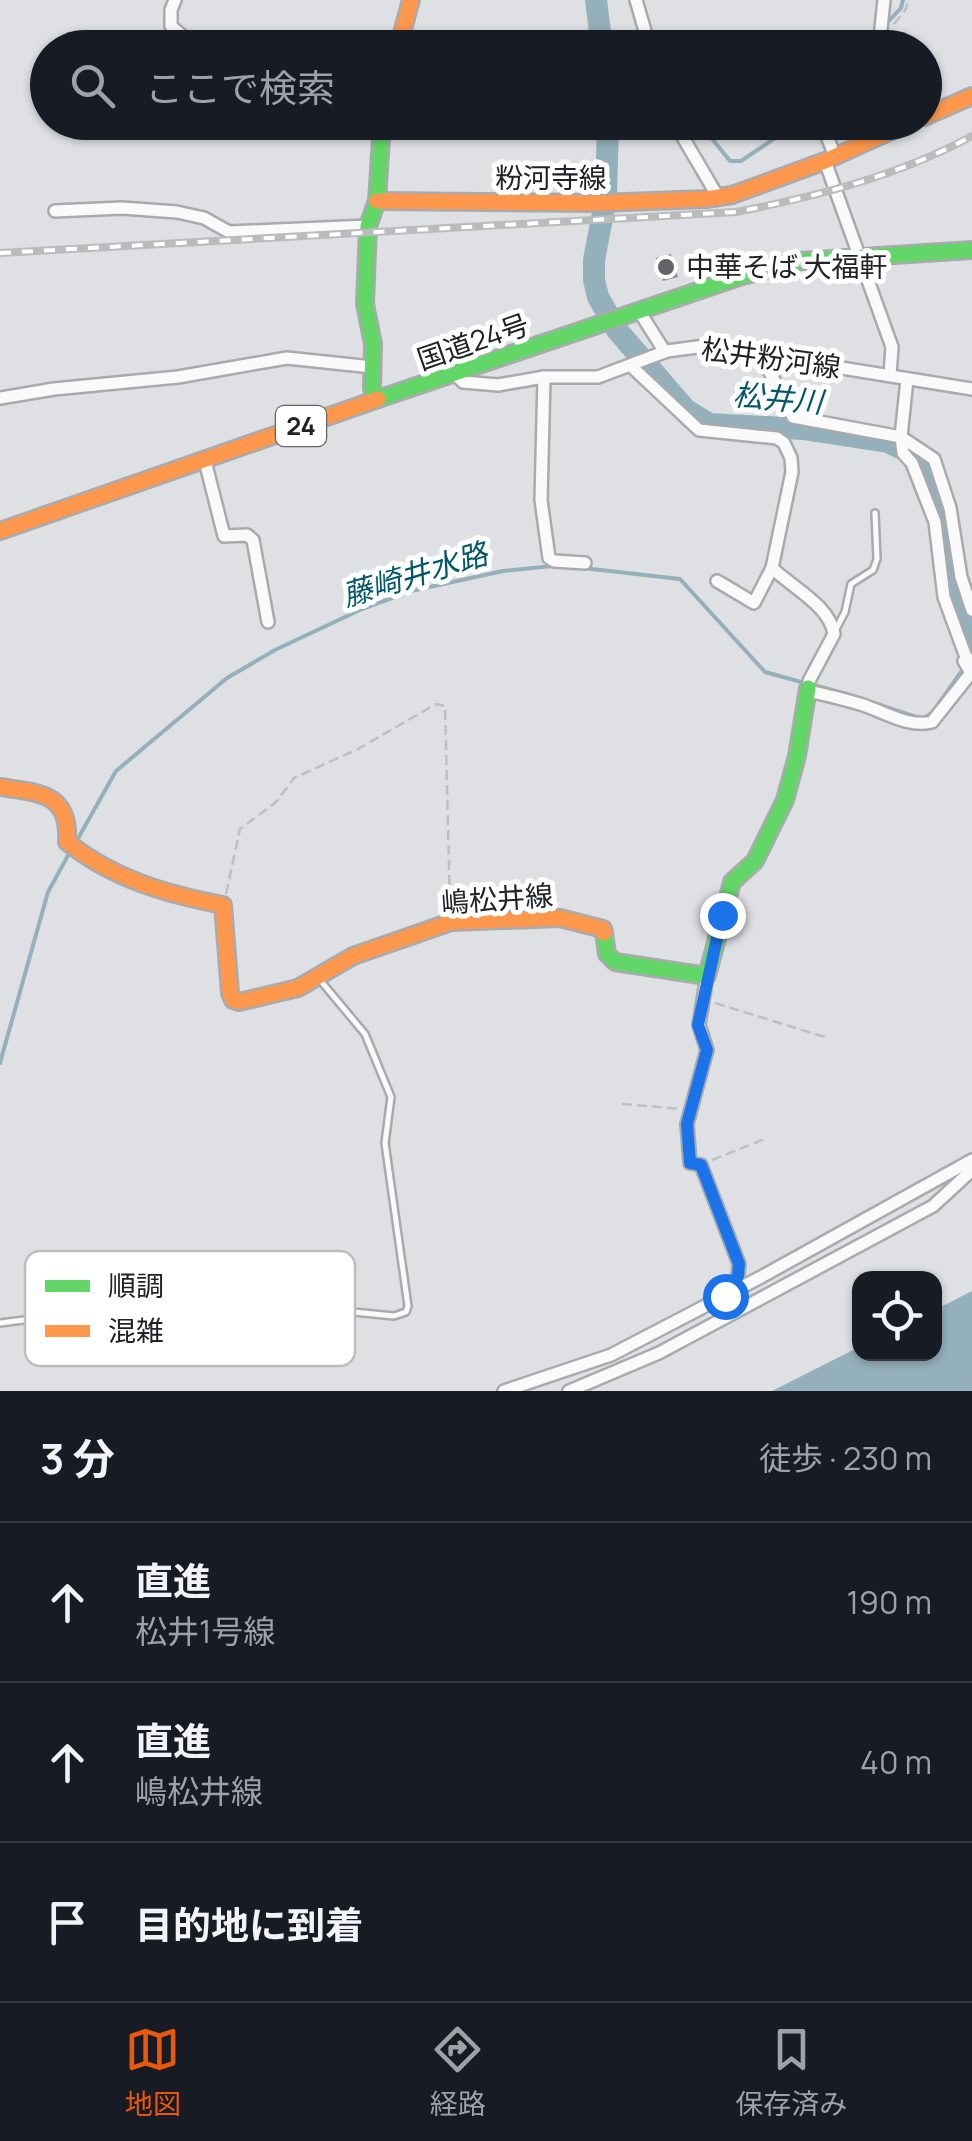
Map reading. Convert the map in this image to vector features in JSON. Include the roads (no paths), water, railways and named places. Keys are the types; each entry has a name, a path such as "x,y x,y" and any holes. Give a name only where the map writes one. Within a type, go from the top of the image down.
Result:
{"main road":[{"path":"403,30 412,0"},
{"path":"942,109 972,96"},
{"path":"376,398 372,388 373,344 365,304 368,226 377,201 381,140"},
{"name":"粉河寺線","path":"377,201 606,203 718,197 830,159 872,140"},
{"name":"国道24号","path":"0,531 376,398 456,375 742,276 801,262 972,250"},
{"path":"707,976 732,882 751,867 764,846 793,778 808,686"},
{"name":"嶋松井線","path":"0,787 34,793 62,807 67,814 73,848 169,896 223,905 233,1000 245,1002 298,988 384,942 451,922 578,920 604,929 606,954 615,962 707,976"}],"street":[{"path":"175,0 170,10 171,26 176,30"},
{"path":"636,0 645,30"},
{"path":"881,30 884,0"},
{"path":"685,140 718,197"},
{"path":"828,140 858,256 892,347 890,376"},
{"path":"56,211 122,208 177,212 204,218 230,232 368,226"},
{"path":"635,313 663,352"},
{"name":"松井粉河線","path":"456,375 463,382 498,385 544,377 598,377 663,352 705,346 972,388"},
{"path":"760,352 793,417 902,443 934,460 950,508 961,576 972,610"},
{"path":"0,398 287,358 372,367"},
{"path":"633,365 699,430 776,438 784,443 791,458 792,472 772,568 754,602 717,580"},
{"path":"544,377 542,500 549,558 585,563"},
{"path":"772,568 830,620 834,634 808,686 926,724 932,722 971,672 944,598 935,522 902,443 908,378"},
{"path":"206,461 224,536 243,534 252,540 268,622"},
{"path":"707,976 698,1025 707,1050 690,1109 688,1150 690,1163 701,1165 739,1264 738,1276 725,1296"},
{"path":"504,1391 611,1355 972,1160"},
{"path":"569,1391 659,1352 933,1206 972,1170"}],"lane":[{"path":"834,634 845,612 851,584 873,570 878,559 875,513"},
{"path":"318,977 365,1034 391,1098 385,1143 408,1306 406,1312 394,1316 355,1312"},
{"path":"0,1323 25,1320"}],"water":[{"path":"972,1291 972,1391 772,1391 852,1351 852,1361 942,1361 942,1306"}],"waterway":[{"name":"松井川","path":"596,0 600,30"},
{"path":"886,24 903,0"},
{"name":"松井川","path":"608,140 606,197 594,280 598,297 617,330 686,410 709,424 803,429 888,442 916,456 934,495 954,599 972,655"},
{"path":"713,140 730,161 741,161 772,140"},
{"name":"藤崎井水路","path":"76,842 116,771 227,678 275,650 411,591 503,571 553,566"},
{"name":"藤崎井水路","path":"583,568 680,579 765,672 805,683"},
{"name":"藤崎井水路","path":"862,699 922,719 932,713 961,672"},
{"name":"藤崎井水路","path":"814,685 853,696"},
{"name":"藤崎井水路","path":"0,1063 48,892 71,850"}],"railway":[{"path":"0,253 736,212 857,183 972,136"}],"place":[{"name":"中華そば 大福軒","path":"666,267"}]}
